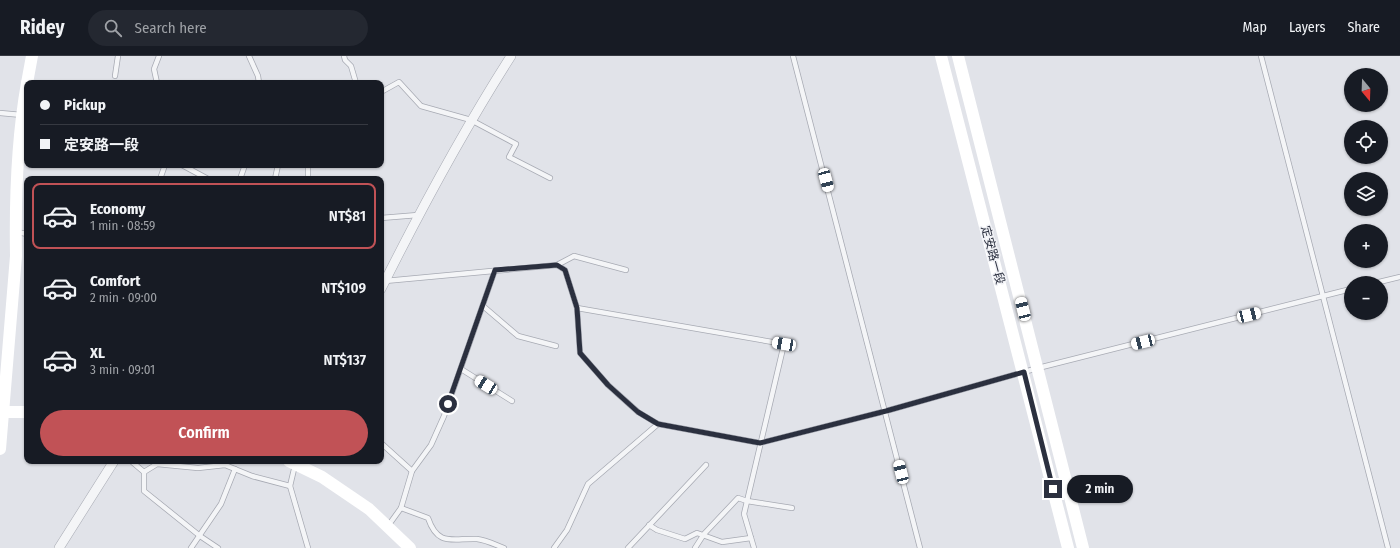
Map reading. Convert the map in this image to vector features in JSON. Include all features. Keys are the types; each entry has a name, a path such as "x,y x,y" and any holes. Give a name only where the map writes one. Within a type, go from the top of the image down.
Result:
{"main road":[{"path":"28,80 32,56"},
{"name":"定安路一段","path":"941,56 1024,372 1068,548"},
{"name":"定安路一段","path":"958,56 1084,548"},
{"path":"0,449 16,256 15,231 24,116"},
{"path":"2,412 24,412"},
{"path":"296,464 322,477 363,505 410,548"}],"street":[{"path":"384,283 418,215 471,120 511,56"},
{"path":"59,548 112,464"}],"lane":[{"path":"115,76 118,56"},
{"path":"156,80 154,69 159,56"},
{"path":"249,56 259,80"},
{"path":"344,56 345,60 351,66 355,80"},
{"path":"793,56 886,411 920,548"},
{"path":"1261,56 1388,548"},
{"path":"384,90 399,82 421,106 471,120 516,144 508,157 550,178"},
{"path":"0,113 24,116"},
{"path":"188,168 202,176"},
{"path":"384,218 418,215"},
{"path":"15,231 24,233"},
{"path":"384,285 495,270 557,265 574,256 626,270"},
{"path":"557,265 565,270 577,308 580,353 608,385 638,412 658,424 760,443 886,411 1038,368 1344,291"},
{"path":"388,527 401,508 412,471 431,445 444,416 495,270"},
{"path":"1388,279 1400,276"},
{"path":"483,306 518,336 556,346"},
{"path":"577,308 784,344 744,514 754,548"},
{"path":"461,369 512,401"},
{"path":"554,548 566,530 588,484 658,424"},
{"path":"384,446 412,471"},
{"path":"134,464 144,472"},
{"path":"144,472 156,464 198,468 225,465 252,476 290,486"},
{"path":"292,464 290,486 308,548"},
{"path":"628,548 706,465"},
{"path":"191,548 221,504 235,469"},
{"path":"144,472 144,492 200,536 218,548"},
{"path":"695,548 704,534 738,498 747,501 792,508"},
{"path":"401,508 428,518 432,530 446,540 479,539 504,548"},
{"path":"649,525 657,530 685,539 697,533 704,534 722,542 751,538"}],"route":[{"path":"448,404 495,270 557,265 565,270 573,291 577,308 580,353 608,385 638,412 658,424 760,443 886,411 1024,372 1053,489"}]}
